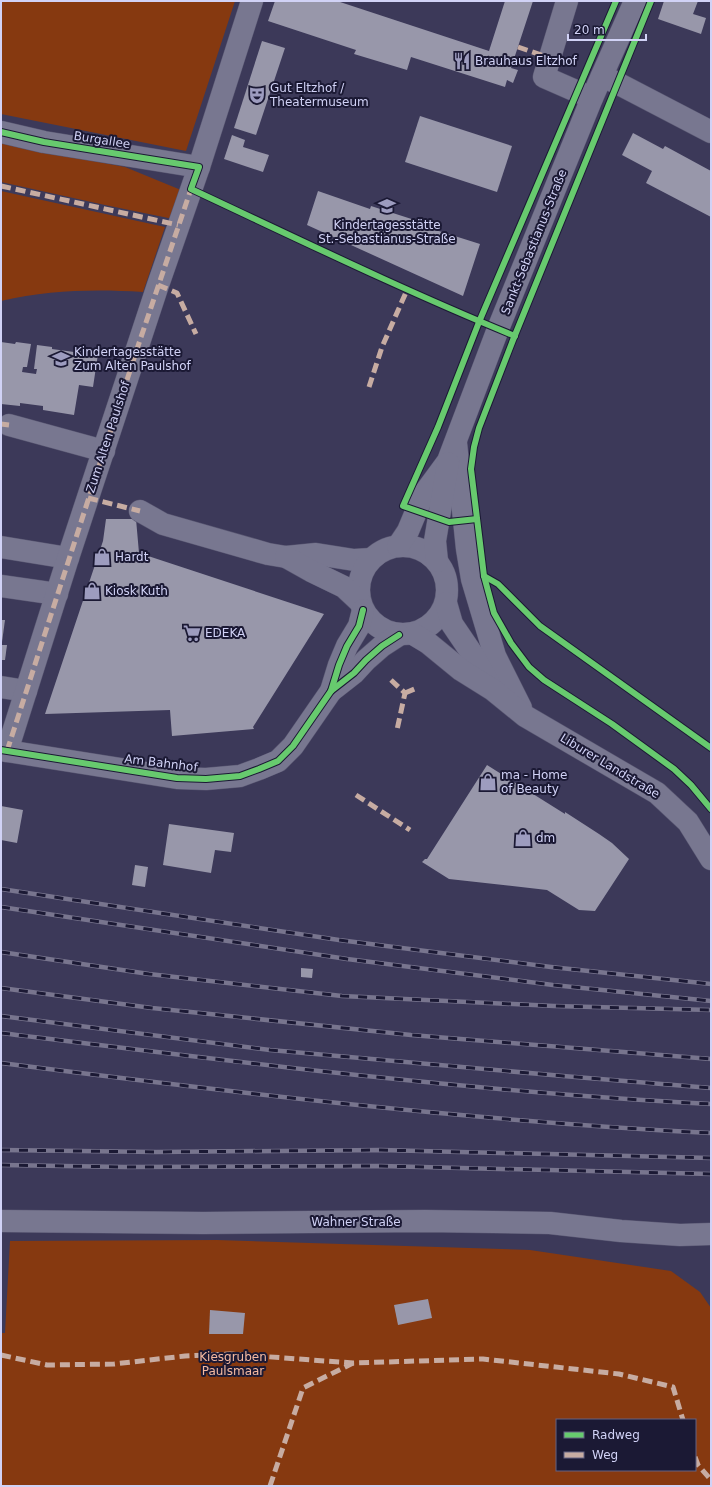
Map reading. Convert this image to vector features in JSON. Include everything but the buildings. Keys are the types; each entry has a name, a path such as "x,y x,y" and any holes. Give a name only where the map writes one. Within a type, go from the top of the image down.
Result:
{"street":[{"path":"199,167 252,1"},
{"path":"567,1 544,78 592,98"},
{"name":"Sankt-Sebastianus-Straße","path":"398,546 408,531 424,495 452,452 498,329 592,98 635,1"},
{"path":"602,76 711,132"},
{"name":"Burgallee","path":"1,132 44,142 199,167"},
{"name":"Zum Alten Paulshof","path":"4,751 26,691 158,285 199,167"},
{"path":"9,425 104,450"},
{"path":"437,561 435,541 452,452"},
{"path":"452,452 474,585 495,656 525,716"},
{"path":"140,511 163,524 268,554 286,557 316,554 354,560 371,559"},
{"path":"286,557 344,587 362,606 371,620 380,628 389,632 406,634 428,627 439,617 446,603 448,590 446,578 442,568 430,554 420,549 406,545 385,550 371,559 365,567 359,583 362,606"},
{"path":"1,547 68,558"},
{"path":"1,586 57,594"},
{"name":"Liburer Landstraße","path":"446,603 452,624 473,655 493,690"},
{"name":"Am Bahnhof","path":"331,691 339,664 358,626 362,606"},
{"name":"Liburer Landstraße","path":"406,634 428,643 461,670 493,690 525,716 657,792 688,822 711,859"},
{"name":"Am Bahnhof","path":"4,751 177,778 206,779 240,776 278,761 293,746 331,691 354,673 382,646 406,634"},
{"path":"1,688 26,691"},
{"name":"Wahner Straße","path":"1,1221 203,1223 417,1221 550,1223 621,1232 711,1234"}],"green space":[{"path":"1,1 235,1 186,151 1,114"},
{"path":"1,143 125,167 181,190 178,220 1,182"},
{"path":"1,191 165,227 143,292 72,291 19,297 1,301"},
{"name":"Kiesgruben Paulsmaar","path":"217,1240 530,1250 671,1271 700,1292 711,1308 711,1486 1,1486 1,1333 5,1333 10,1241"}],"railway":[{"path":"1,889 339,940 551,967 711,984"},
{"path":"1,907 347,959 553,985 711,1001"},
{"path":"1,952 149,974 342,996 554,1006 711,1010"},
{"path":"1,988 152,1008 411,1035 711,1059"},
{"path":"1,1016 270,1050 711,1088"},
{"path":"1,1033 267,1065 444,1084 622,1099 711,1104"},
{"path":"1,1063 355,1105 533,1121 711,1133"},
{"path":"1,1150 156,1152 381,1150 711,1158"},
{"path":"1,1165 125,1167 381,1166 711,1174"}],"marked path":[{"path":"518,47 550,58"},
{"path":"1,186 178,225"},
{"path":"7,751 136,352 192,186"},
{"path":"158,285 177,293 196,334"},
{"path":"369,387 382,347 407,290"},
{"path":"1,424 9,425"},
{"path":"88,498 140,511"},
{"path":"391,680 405,693 397,730"},
{"path":"405,693 417,688"},
{"path":"356,795 410,830"},
{"path":"1,1355 47,1365 114,1364 185,1356 230,1354 353,1363 483,1359 619,1374 673,1387 683,1419"},
{"path":"270,1486 303,1388 353,1363"},
{"path":"696,1460 698,1465 711,1480"}],"cycle path":[{"path":"477,519 449,522 403,506 438,427 479,322 616,1"},
{"path":"651,1 513,340 479,428 474,447 471,469 484,576 494,613 511,643 529,667 544,680 612,724 674,769 691,785 711,809"},
{"path":"1,132 44,142 199,167 191,189 392,283 515,336"},
{"path":"484,576 498,584 540,626 711,748"},
{"path":"1,750 177,778 206,779 240,776 259,769 278,761 293,746 331,691 347,646 359,626 363,610"},
{"path":"331,691 354,673 382,646 399,635"}],"place":[{"name":"Brauhaus Eltzhof","path":"462,61"},
{"name":"Gut Eltzhof / Theatermuseum","path":"257,95"},
{"name":"Kindertagesstätte St.-Sebastianus-Straße","path":"387,206"},
{"name":"Kindertagesstätte Zum Alten Paulshof","path":"61,359"},
{"name":"Hardt","path":"102,557"},
{"name":"Kiosk Kuth","path":"92,591"},
{"name":"EDEKA","path":"192,633"},
{"name":"ma - Home of Beauty","path":"488,782"},
{"name":"dm","path":"523,838"}]}
